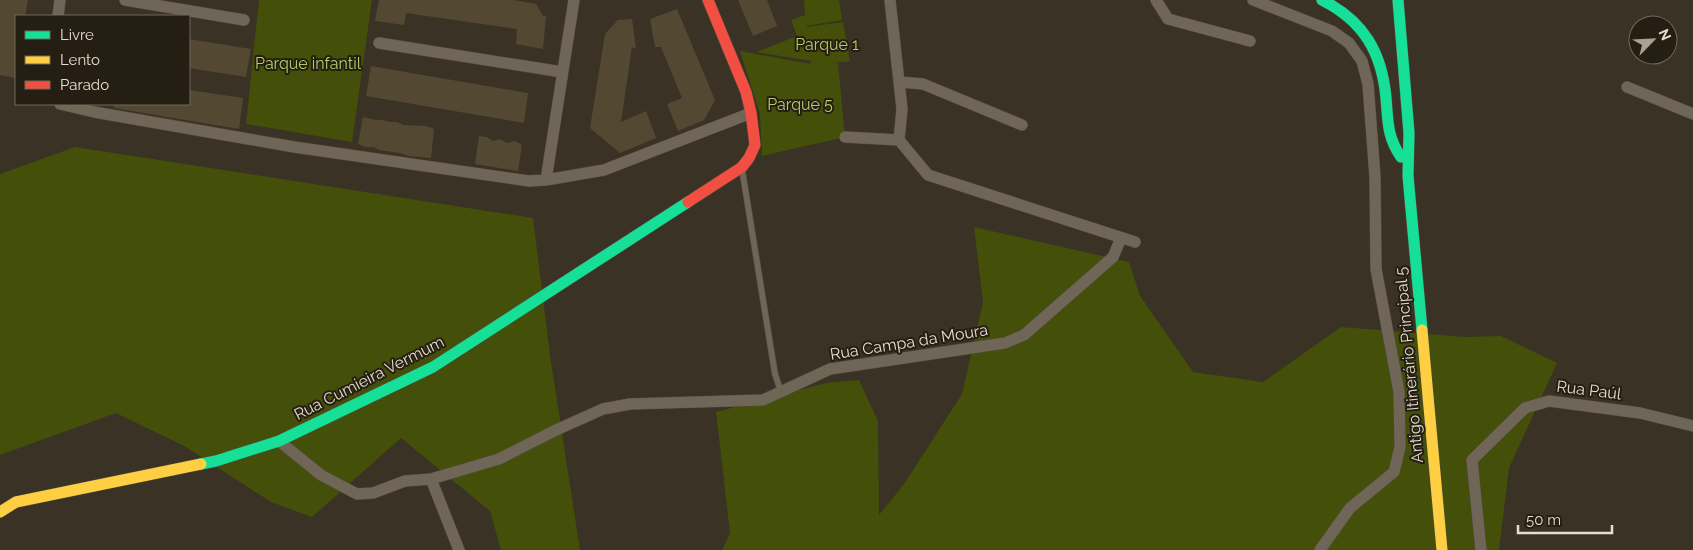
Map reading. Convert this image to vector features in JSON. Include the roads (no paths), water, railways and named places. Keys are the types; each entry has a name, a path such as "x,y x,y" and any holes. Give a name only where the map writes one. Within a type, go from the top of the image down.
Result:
{"main road":[{"name":"Rua Cumieira Vermum","path":"0,512 16,502 216,461 279,441 433,367 742,167 755,145 751,113 746,92 708,0"},
{"path":"1322,0 1340,10 1352,20 1371,43 1384,76 1392,142 1400,157"},
{"name":"Antigo Itinerário Principal 5","path":"1398,0 1409,133 1408,176 1442,550"},
{"name":"Antigo Itinerário Principal 5","path":"1390,59 1400,157 1408,176"}],"street":[{"path":"58,15 60,0"},
{"path":"125,0 244,20"},
{"path":"546,180 574,0"},
{"path":"890,0 902,109 899,140 928,175 1135,242"},
{"path":"1156,0 1168,20 1250,41"},
{"path":"1253,0 1332,31 1349,42 1362,61 1368,84 1375,177 1376,269 1399,392 1400,446 1394,472 1350,508 1320,550"},
{"path":"379,43 562,72"},
{"path":"900,82 923,84 1022,125"},
{"path":"1627,87 1693,114"},
{"path":"64,105 94,112 294,147 529,181 604,170 751,113"},
{"path":"845,137 899,140"},
{"name":"Rua Campa da Moura","path":"279,441 321,475 357,494 373,493 405,481 431,479 499,458 556,430 603,410 630,404 763,400 830,369 1005,343 1024,335 1113,258 1121,238"},
{"name":"Rua Paúl","path":"1481,550 1472,460 1525,408 1549,401 1640,413 1693,426"},
{"path":"431,479 459,550"}],"lane":[{"path":"742,167 775,374 781,392"}],"park label":[{"name":"Parque 1","path":"827,44"},
{"name":"Parque infantil","path":"308,63"},
{"name":"Parque 5","path":"800,104"}]}
